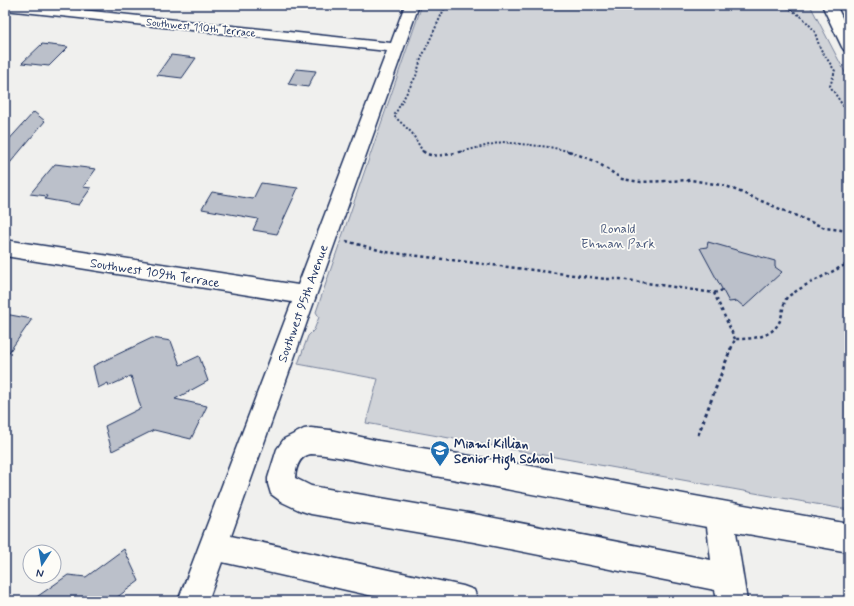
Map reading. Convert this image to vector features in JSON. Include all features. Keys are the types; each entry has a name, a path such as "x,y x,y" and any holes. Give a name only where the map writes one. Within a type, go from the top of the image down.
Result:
{"street":[{"name":"Southwest 95th Avenue","path":"193,601 412,5"},
{"name":"Southwest 110th Terrace","path":"5,6 397,48"},
{"path":"831,10 849,17"},
{"path":"831,10 849,47"},
{"name":"Southwest 109th Terrace","path":"5,248 305,295"},
{"path":"719,515 731,590 474,528 311,500 292,494 281,484 281,475 283,465 292,450 305,442 320,441 375,453 547,482 849,538"},
{"path":"213,546 463,601"}],"path":[{"path":"446,5 421,59 416,76 394,116 412,133 424,153 430,155 451,154 502,142 549,147 574,152 595,161 622,179 641,182 691,180 726,186 825,228 849,232"},
{"path":"784,5 802,17 814,30 820,48 835,71 830,82 830,86 849,115"},
{"path":"339,240 391,252 606,279 620,279 714,293 723,290"},
{"path":"735,339 751,339 766,336 778,327 788,297 800,288 815,282 849,263"},
{"path":"698,436 735,339 714,293"}],"green space":[{"name":"Ronald Ehman Park","path":"422,5 810,5 849,80 849,510 366,423 378,379 298,364 308,336 314,330 319,317 316,312"}],"building":[{"path":"42,44 68,47 49,66 22,63"},
{"path":"171,55 196,58 182,78 157,75"},
{"path":"296,69 316,71 308,87 288,84"},
{"path":"34,112 45,121 5,169 5,144"},
{"path":"55,164 96,169 83,187 91,188 79,205 45,199 47,196 30,194"},
{"path":"261,183 298,188 277,234 253,230 258,219 202,209 212,192 253,199"},
{"path":"708,242 775,261 775,267 782,272 744,307 737,301 729,302 700,248 707,247"},
{"path":"5,314 32,319 5,358"},
{"path":"152,338 171,341 180,365 199,356 208,381 175,399 207,406 191,439 154,430 112,451 105,426 141,408 131,376 109,386 108,383 98,388 93,366"},
{"path":"124,549 139,581 112,601 31,601 55,584 62,584 62,579 68,575 86,577"}],"place":[{"name":"Miami Killian Senior High School","path":"440,467"}]}
